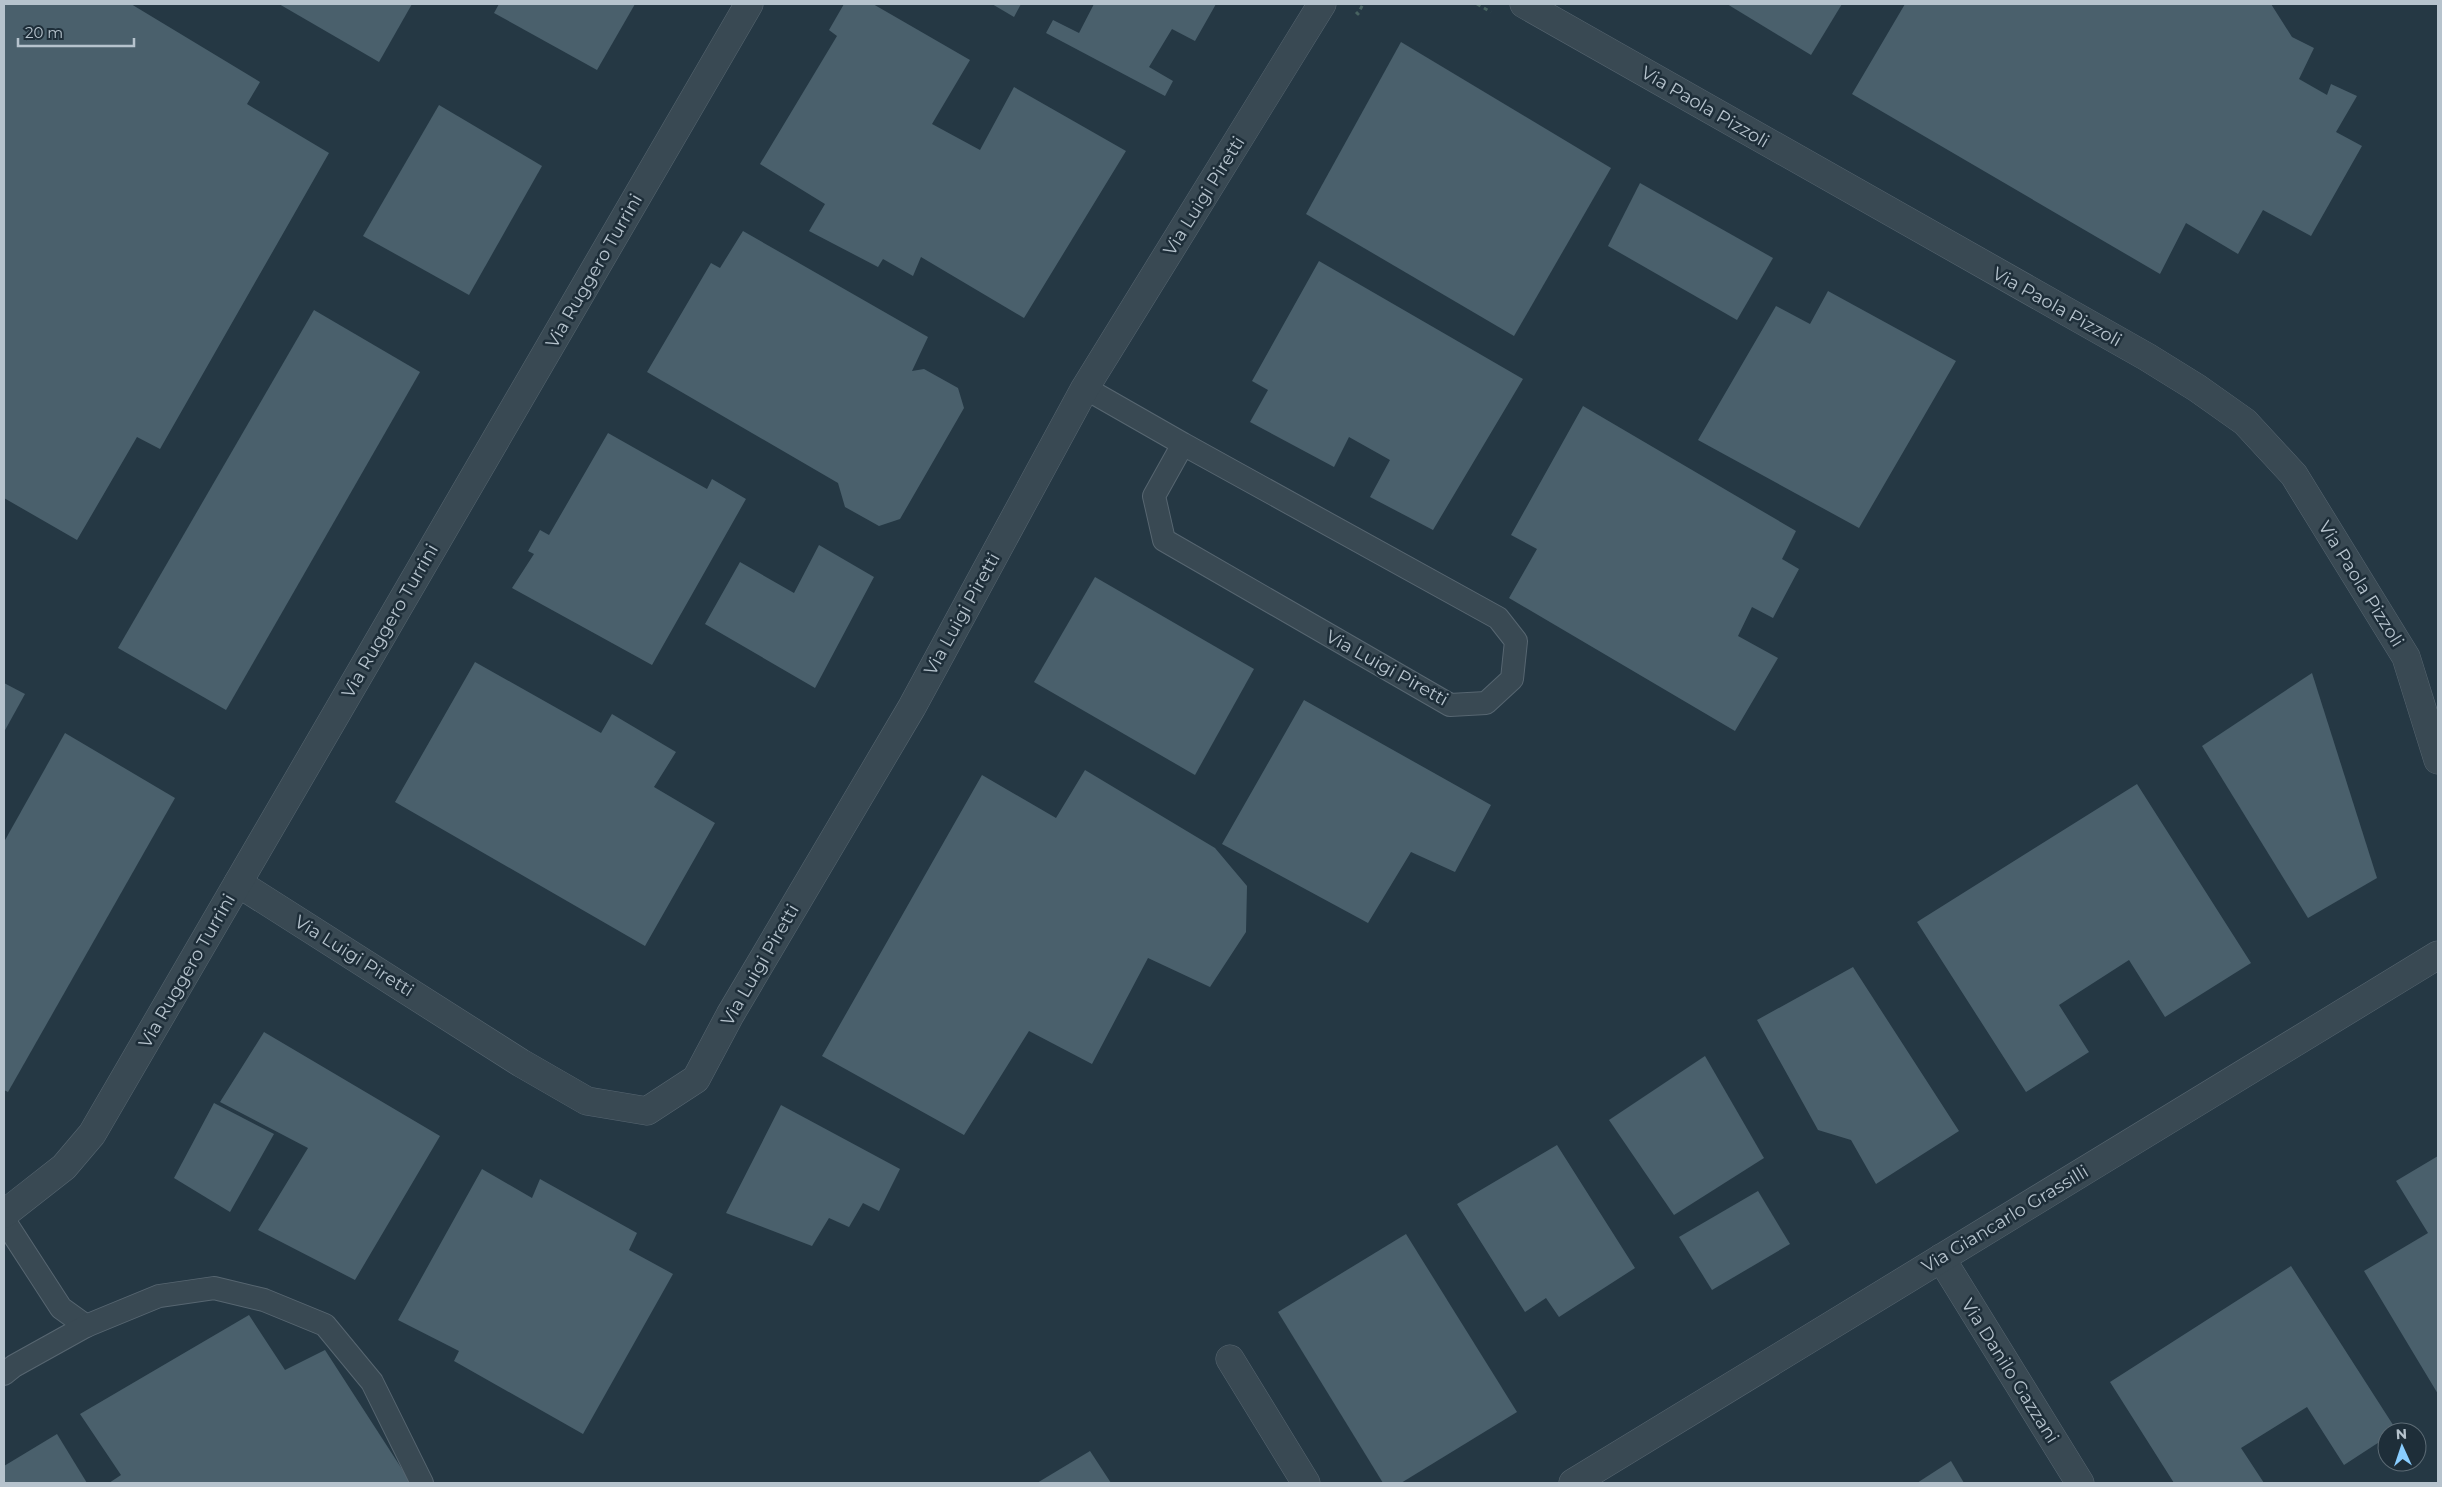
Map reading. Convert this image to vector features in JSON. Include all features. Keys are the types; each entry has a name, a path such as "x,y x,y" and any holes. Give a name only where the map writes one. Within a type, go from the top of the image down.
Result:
{"street":[{"name":"Via Ruggero Turrini","path":"4,1214 64,1167 92,1134 749,4"},
{"name":"Via Luigi Piretti","path":"238,882 521,1062 587,1101 647,1111 696,1079 730,1015 912,707 1085,388 1322,4"},
{"name":"Via Paola Pizzoli","path":"1524,4 2147,357 2197,388 2245,422 2294,475 2406,657 2438,760"},
{"name":"Via Giancarlo Grassilli","path":"1573,1483 2438,955"},
{"name":"Via Danilo Gazzani","path":"1941,1258 2080,1483"},
{"path":"1230,1359 1306,1483"}],"lane":[{"name":"Via Luigi Piretti","path":"1085,388 1498,618 1516,641 1512,679 1486,703 1450,706 1164,540 1154,496 1183,444"},
{"path":"4,1220 61,1308 86,1326"},
{"path":"4,1374 14,1366 86,1326 159,1296 214,1288 264,1300 325,1325 372,1382 422,1483"}],"building":[{"path":"4,4 131,4 260,82 247,104 329,153 160,449 137,437 77,540 4,498"},
{"path":"279,4 412,4 379,62"},
{"path":"499,4 635,4 597,70 494,13"},
{"path":"844,4 873,4 970,60 932,124 980,150 1014,87 1126,151 1024,318 921,257 913,276 883,259 878,267 809,231 825,204 760,164 837,36 829,30"},
{"path":"992,4 1021,4 1014,17"},
{"path":"1094,4 1216,4 1195,41 1172,29 1149,67 1173,81 1165,96 1046,33 1053,20 1079,33"},
{"path":"1727,4 1842,4 1811,55"},
{"path":"1905,4 2271,4 2292,37 2314,48 2299,79 2327,95 2331,84 2357,96 2336,132 2362,146 2311,236 2263,210 2238,254 2186,223 2160,274 1852,94"},
{"path":"1401,42 1611,168 1514,336 1306,214"},
{"path":"439,105 542,166 469,295 363,236"},
{"path":"1640,183 1773,258 1737,320 1608,246"},
{"path":"743,231 928,337 912,371 924,369 958,388 964,408 900,519 879,526 845,507 838,483 647,372 711,263 720,268"},
{"path":"1319,261 1523,379 1433,530 1370,497 1390,460 1349,437 1334,467 1250,422 1268,390 1252,381"},
{"path":"1828,291 1956,361 1859,528 1698,440 1776,306 1810,324"},
{"path":"314,310 420,372 226,710 118,648"},
{"path":"1583,406 1796,531 1782,559 1799,569 1773,618 1752,607 1738,636 1778,658 1735,731 1509,598 1537,549 1511,535"},
{"path":"608,433 707,489 712,479 746,499 652,665 512,588 534,554 528,551 540,530 549,535"},
{"path":"819,545 874,577 815,688 705,624 740,562 794,593"},
{"path":"1095,577 1254,669 1195,775 1034,682"},
{"path":"475,662 601,733 612,714 676,752 654,787 715,823 645,946 395,802"},
{"path":"2312,673 2377,878 2308,918 2202,746"},
{"path":"4,683 25,694 4,732"},
{"path":"1304,700 1491,805 1455,872 1411,852 1368,923 1222,844"},
{"path":"65,733 175,798 8,1092 4,1090 4,842"},
{"path":"1085,770 1215,848 1247,886 1246,932 1210,987 1148,958 1092,1064 1029,1031 964,1135 822,1056 982,775 1056,818"},
{"path":"2137,784 2251,963 2165,1017 2129,960 2059,1005 2089,1052 2026,1092 1917,922"},
{"path":"1853,967 1959,1131 1876,1184 1851,1140 1818,1130 1757,1020"},
{"path":"264,1032 440,1136 355,1280 258,1230 308,1148 220,1102"},
{"path":"1705,1056 1764,1158 1674,1215 1609,1120"},
{"path":"214,1103 274,1134 230,1212 174,1178"},
{"path":"781,1105 900,1169 879,1211 863,1203 849,1227 829,1218 812,1246 726,1213"},
{"path":"1557,1145 1635,1268 1559,1317 1546,1298 1525,1312 1457,1204"},
{"path":"2438,1156 2438,1394 2364,1271 2428,1233 2396,1181"},
{"path":"482,1169 532,1198 540,1179 637,1233 629,1250 673,1274 583,1434 454,1361 459,1351 398,1320"},
{"path":"1758,1191 1790,1244 1712,1290 1679,1237"},
{"path":"1406,1234 1517,1412 1401,1483 1383,1483 1278,1312"},
{"path":"2291,1266 2391,1422 2377,1422 2377,1444 2344,1465 2307,1407 2241,1448 2264,1483 2174,1483 2110,1382"},
{"path":"249,1315 285,1370 325,1350 411,1483 109,1483 121,1475 80,1414"},
{"path":"57,1434 87,1483 4,1483 4,1466"},
{"path":"1090,1451 1111,1483 1037,1483"},
{"path":"1951,1461 1964,1483 1917,1483"}]}
